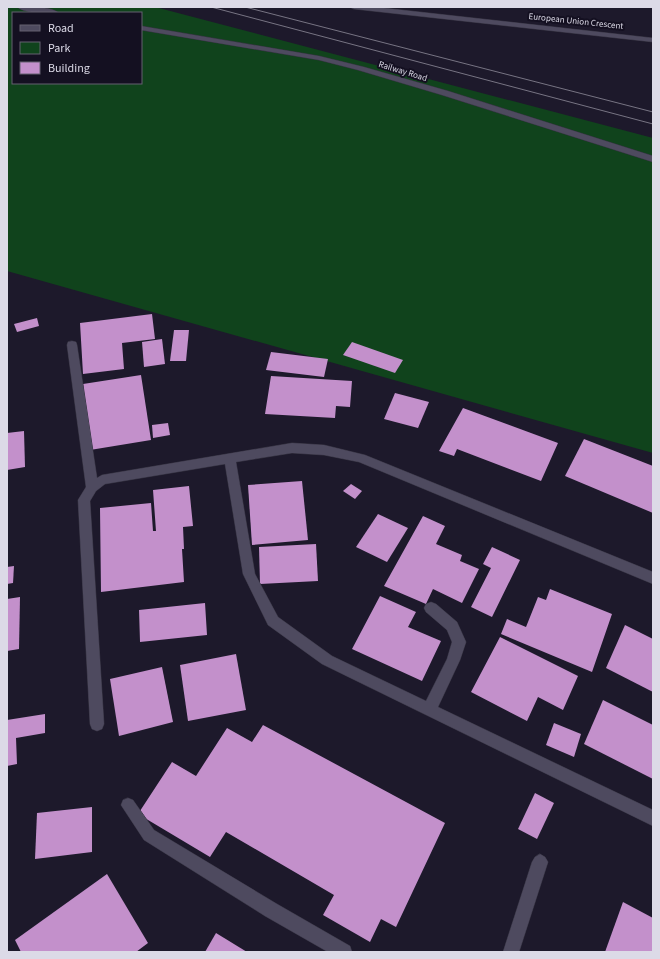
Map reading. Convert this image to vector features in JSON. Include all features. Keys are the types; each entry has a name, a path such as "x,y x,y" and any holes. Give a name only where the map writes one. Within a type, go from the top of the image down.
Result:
{"street":[{"path":"21,7 49,12"},
{"name":"European Union Crescent","path":"354,7 653,40"},
{"name":"Railway Road","path":"142,28 341,63 405,81 653,159"},
{"path":"72,345 92,488"},
{"path":"97,724 84,500 92,488 102,480 292,448 324,450 361,458 653,578"},
{"path":"230,459 249,574 273,621 327,660 653,818"},
{"path":"429,710 453,660 459,642 452,626 431,608"},
{"path":"128,805 149,835 168,845 271,910 344,952"},
{"path":"511,952 540,862"}],"green space":[{"path":"7,7 155,7 653,138 653,453 7,271"}],"building":[{"path":"152,314 155,339 122,343 124,369 83,374 80,323"},
{"path":"37,318 39,326 17,332 14,324"},
{"path":"174,330 189,330 186,361 170,361"},
{"path":"162,339 165,364 144,367 142,342"},
{"path":"352,342 403,360 395,373 343,355"},
{"path":"271,352 328,359 324,377 266,370"},
{"path":"141,375 151,440 90,450 83,384"},
{"path":"271,376 352,381 350,407 336,406 335,418 265,414"},
{"path":"395,393 429,402 418,428 384,419"},
{"path":"463,408 558,443 541,481 457,449 454,456 439,451"},
{"path":"168,423 170,435 153,438 152,425"},
{"path":"24,431 25,467 7,470 7,433"},
{"path":"584,439 653,466 653,513 565,476"},
{"path":"302,481 308,540 252,545 248,485"},
{"path":"351,484 362,491 355,499 343,491"},
{"path":"189,486 193,526 183,527 184,549 182,549 184,582 101,592 100,508 151,503 153,531 156,531 153,490"},
{"path":"378,514 408,528 387,562 356,547"},
{"path":"423,516 445,526 436,544 462,555 460,561 479,569 462,603 433,589 426,604 384,586"},
{"path":"316,544 318,581 260,584 259,547"},
{"path":"492,547 520,560 492,617 471,607 491,568 483,564"},
{"path":"14,566 13,583 7,584 7,567"},
{"path":"550,589 612,614 592,672 501,634 507,619 526,627 538,597 546,600"},
{"path":"380,596 416,612 408,627 441,641 422,681 352,649"},
{"path":"20,597 19,649 7,651 7,599"},
{"path":"205,603 207,635 140,642 139,610"},
{"path":"625,625 653,639 653,692 606,668"},
{"path":"500,637 578,676 563,710 538,697 527,721 471,692"},
{"path":"236,654 246,710 188,721 180,665"},
{"path":"162,667 173,722 119,736 110,679"},
{"path":"603,700 653,725 653,779 584,744"},
{"path":"45,714 45,733 16,738 17,764 7,766 7,720"},
{"path":"554,723 581,734 574,757 546,745"},
{"path":"263,725 445,823 396,927 381,919 370,942 323,915 334,895 226,832 210,857 138,814 172,762 196,776 227,728 252,742"},
{"path":"535,793 554,803 537,839 518,829"},
{"path":"92,807 92,852 35,859 37,813"},
{"path":"107,874 148,943 136,952 21,952 15,940"},
{"path":"623,902 653,918 653,952 605,952"},
{"path":"216,933 247,952 205,952"}],"tram line":[{"path":"211,7 653,124"},
{"path":"245,7 653,112"}]}
